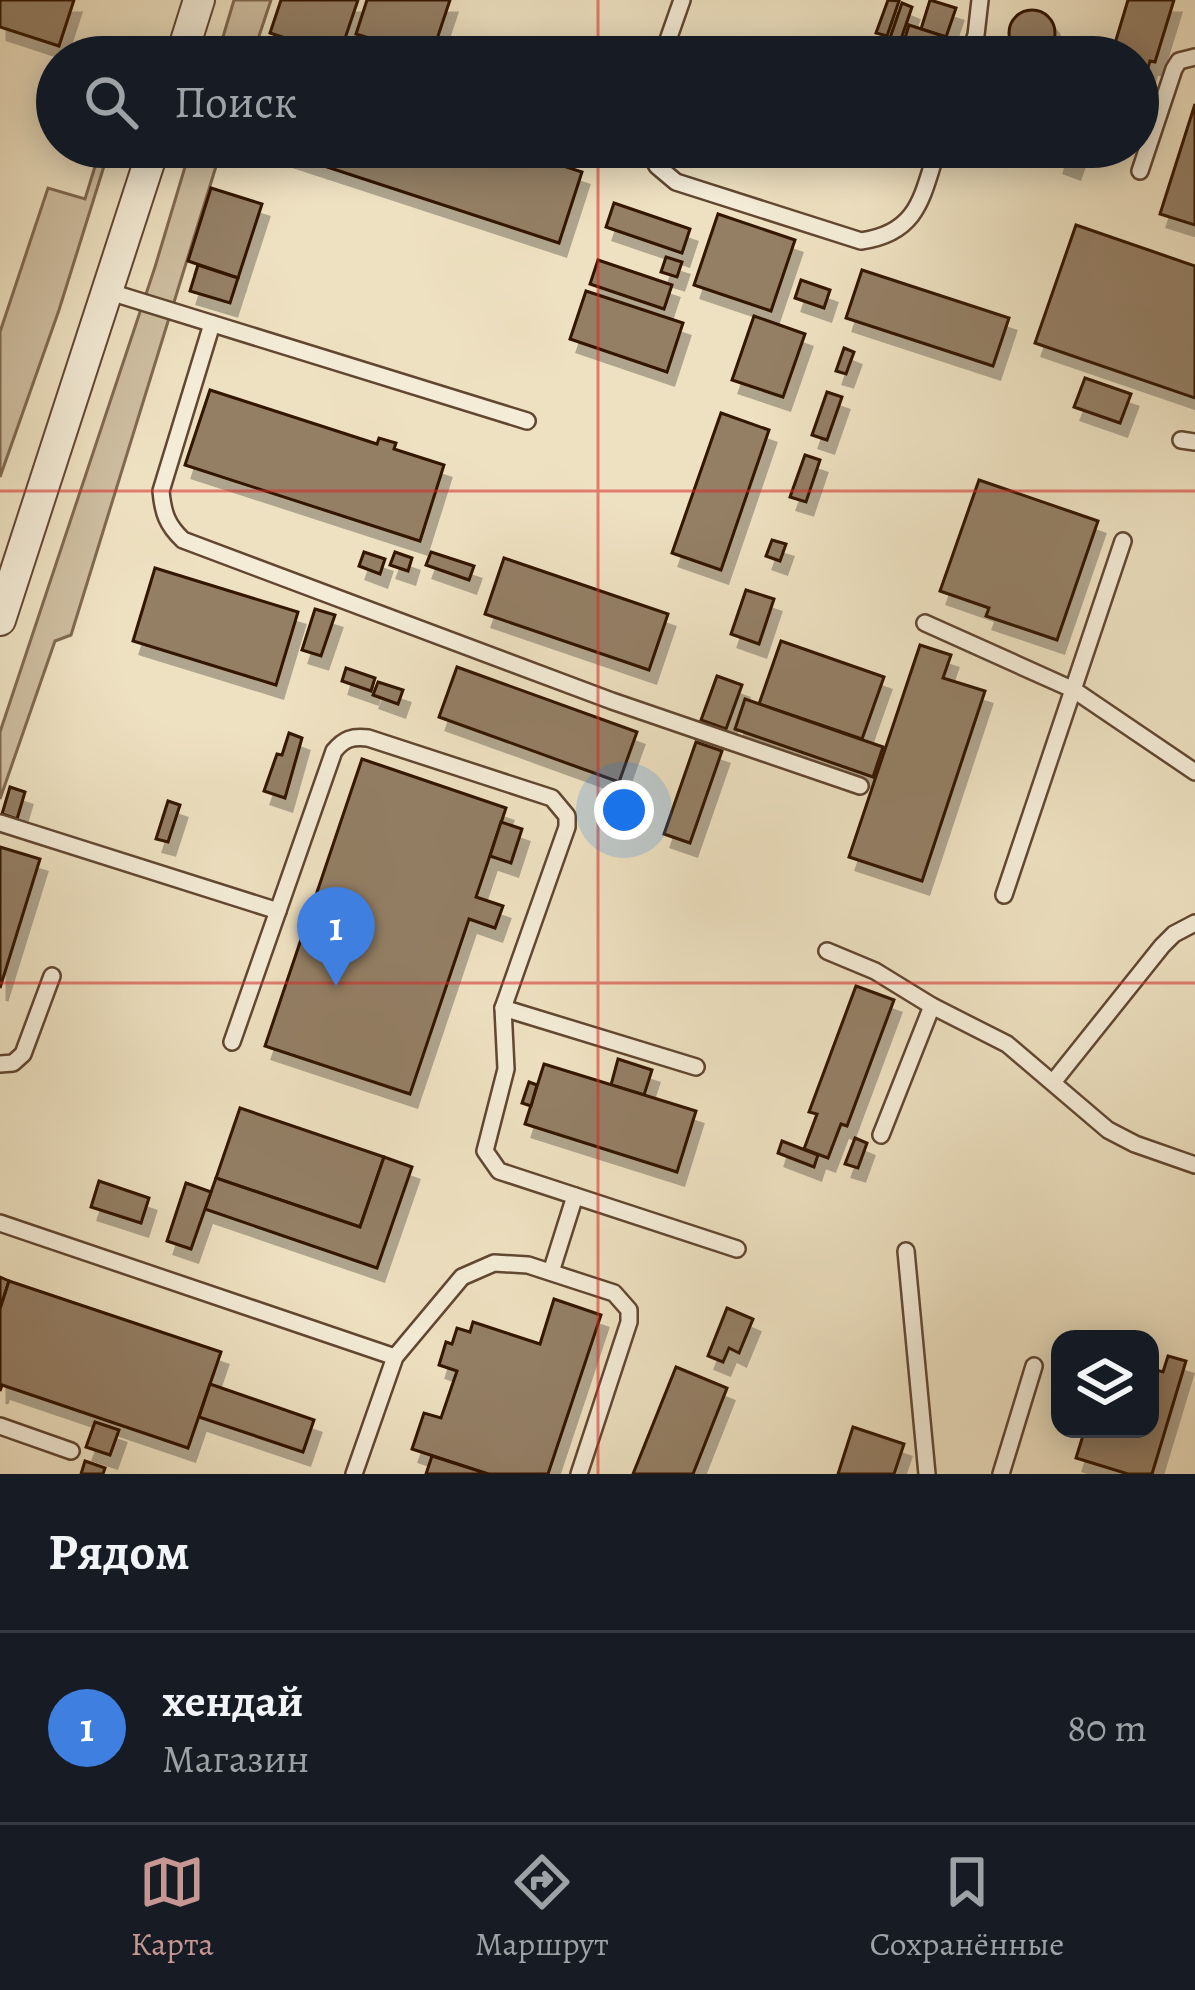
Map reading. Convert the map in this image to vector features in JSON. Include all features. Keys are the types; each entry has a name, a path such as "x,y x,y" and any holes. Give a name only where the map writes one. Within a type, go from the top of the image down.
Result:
{"street":[{"path":"188,36 199,0"},
{"path":"0,620 148,168"}],"lane":[{"path":"669,36 682,0"},
{"path":"976,36 980,0"},
{"path":"1159,114 1179,61 1195,57"},
{"path":"659,168 676,182 861,241 887,237 905,226 931,168"},
{"path":"1140,172 1141,168"},
{"path":"110,292 527,421"},
{"path":"212,324 161,491 163,513 183,540 612,701 860,786"},
{"path":"1004,895 1123,542"},
{"path":"925,622 1074,690 1195,772"},
{"path":"232,1042 334,751 342,742 356,736 368,738 552,798 567,816 567,827 503,1008 506,1069 485,1151 500,1171 736,1249"},
{"path":"0,823 278,911"},
{"path":"1054,1081 1162,946 1195,923"},
{"path":"827,951 875,971 1007,1044 1108,1130 1195,1165"},
{"path":"0,1064 13,1063 29,1044 52,976"},
{"path":"881,1135 932,1006"},
{"path":"503,1008 696,1067"},
{"path":"551,1272 575,1196"},
{"path":"0,1223 395,1357"},
{"path":"906,1251 928,1474"},
{"path":"355,1474 395,1357 462,1276 476,1268 512,1262 614,1293 629,1310 578,1474"},
{"path":"1001,1474 1034,1366"},
{"path":"0,1426 71,1451"}],"shaded area":[{"path":"234,0 271,0 259,36 223,36"},
{"path":"95,168 103,168 0,477 0,332 48,188 85,199"},
{"path":"185,168 216,168 71,635 55,641 0,799 0,732"}],"building":[{"path":"0,0 74,0 62,36 36,39 0,27"},
{"path":"281,0 358,0 346,36 270,33"},
{"path":"367,0 450,0 438,36 356,34"},
{"path":"888,0 899,1 887,36 876,33"},
{"path":"930,0 956,8 946,36 921,29"},
{"path":"1128,0 1174,0 1159,49 1159,36 1117,36"},
{"path":"902,3 912,7 902,36 891,36"},
{"path":"1023,11 1041,11 1054,24 1055,36 1009,36 1010,24"},
{"path":"909,25 943,36 906,36"},
{"path":"1195,104 1195,225 1160,214"},
{"path":"330,168 570,168 582,172 559,243"},
{"path":"211,188 262,204 238,278 188,261"},
{"path":"614,203 690,229 682,253 606,227"},
{"path":"718,214 795,240 771,311 694,285"},
{"path":"1076,225 1195,266 1195,398 1035,343"},
{"path":"666,257 682,262 677,277 661,272"},
{"path":"598,260 672,285 664,309 590,284"},
{"path":"198,265 238,278 230,303 190,291"},
{"path":"862,270 1009,318 993,366 846,318"},
{"path":"801,280 830,290 824,308 795,298"},
{"path":"586,291 683,323 667,372 570,339"},
{"path":"754,316 805,334 783,397 732,380"},
{"path":"844,348 854,352 846,374 836,371"},
{"path":"1085,378 1131,394 1120,423 1074,407"},
{"path":"210,390 377,444 379,438 396,443 394,449 444,465 420,541 185,465"},
{"path":"827,392 842,397 827,440 812,435"},
{"path":"721,413 769,430 721,570 672,553"},
{"path":"805,455 820,460 806,502 790,497"},
{"path":"979,480 1098,521 1057,640 986,616 989,608 940,591"},
{"path":"772,540 786,544 780,561 766,556"},
{"path":"364,552 385,559 380,574 359,566"},
{"path":"395,552 412,558 408,571 390,565"},
{"path":"431,552 474,566 469,580 426,565"},
{"path":"504,558 668,614 649,670 485,614"},
{"path":"155,568 298,612 276,685 133,641"},
{"path":"746,590 774,599 759,644 731,634"},
{"path":"315,609 335,615 321,656 302,650"},
{"path":"781,641 884,677 862,739 759,704"},
{"path":"920,645 951,655 943,678 985,691 922,881 849,857"},
{"path":"457,667 637,732 619,782 439,717"},
{"path":"346,668 375,678 371,691 342,681"},
{"path":"717,676 742,685 726,729 701,720"},
{"path":"378,682 403,690 398,704 373,695"},
{"path":"745,699 883,747 873,777 735,729"},
{"path":"289,733 302,738 285,798 264,791"},
{"path":"696,742 722,751 690,843 664,834"},
{"path":"362,759 506,808 476,897 503,906 495,928 469,919 410,1094 265,1046"},
{"path":"10,787 25,792 17,819 2,814"},
{"path":"168,801 180,805 168,842 156,839"},
{"path":"501,822 522,829 511,863 490,856"},
{"path":"0,847 40,859 0,988"},
{"path":"856,986 894,1000 847,1126 841,1124 828,1158 804,1149 817,1114 809,1112"},
{"path":"618,1059 652,1070 644,1095 611,1085"},
{"path":"544,1064 696,1111 677,1172 525,1124"},
{"path":"529,1082 537,1085 531,1106 522,1103"},
{"path":"240,1108 384,1157 360,1227 216,1178"},
{"path":"855,1138 867,1143 858,1168 845,1164"},
{"path":"782,1141 818,1155 814,1167 778,1153"},
{"path":"384,1157 412,1167 377,1268 205,1209 216,1178 360,1227"},
{"path":"99,1181 149,1198 141,1223 91,1207"},
{"path":"186,1183 211,1192 191,1249 167,1241"},
{"path":"0,1277 9,1281 0,1309"},
{"path":"9,1281 221,1352 188,1448 2,1385 0,1391 0,1309"},
{"path":"554,1299 601,1315 548,1474 488,1474 412,1449 424,1413 441,1418 457,1371 439,1365 446,1342 452,1344 457,1328 470,1332 473,1322 540,1344"},
{"path":"727,1308 753,1319 739,1353 729,1348 723,1362 708,1356"},
{"path":"1168,1356 1186,1361 1152,1474 1128,1474 1076,1458 1082,1438 1159,1438 1159,1371 1163,1372"},
{"path":"676,1367 727,1388 693,1474 633,1474"},
{"path":"210,1384 314,1420 303,1452 199,1417"},
{"path":"95,1422 119,1430 110,1455 86,1447"},
{"path":"853,1427 904,1444 894,1474 838,1474"},
{"path":"432,1456 488,1474 426,1474"},
{"path":"85,1461 105,1468 103,1474 81,1474"}],"place":[{"name":"хендай","path":"336,986"}]}
